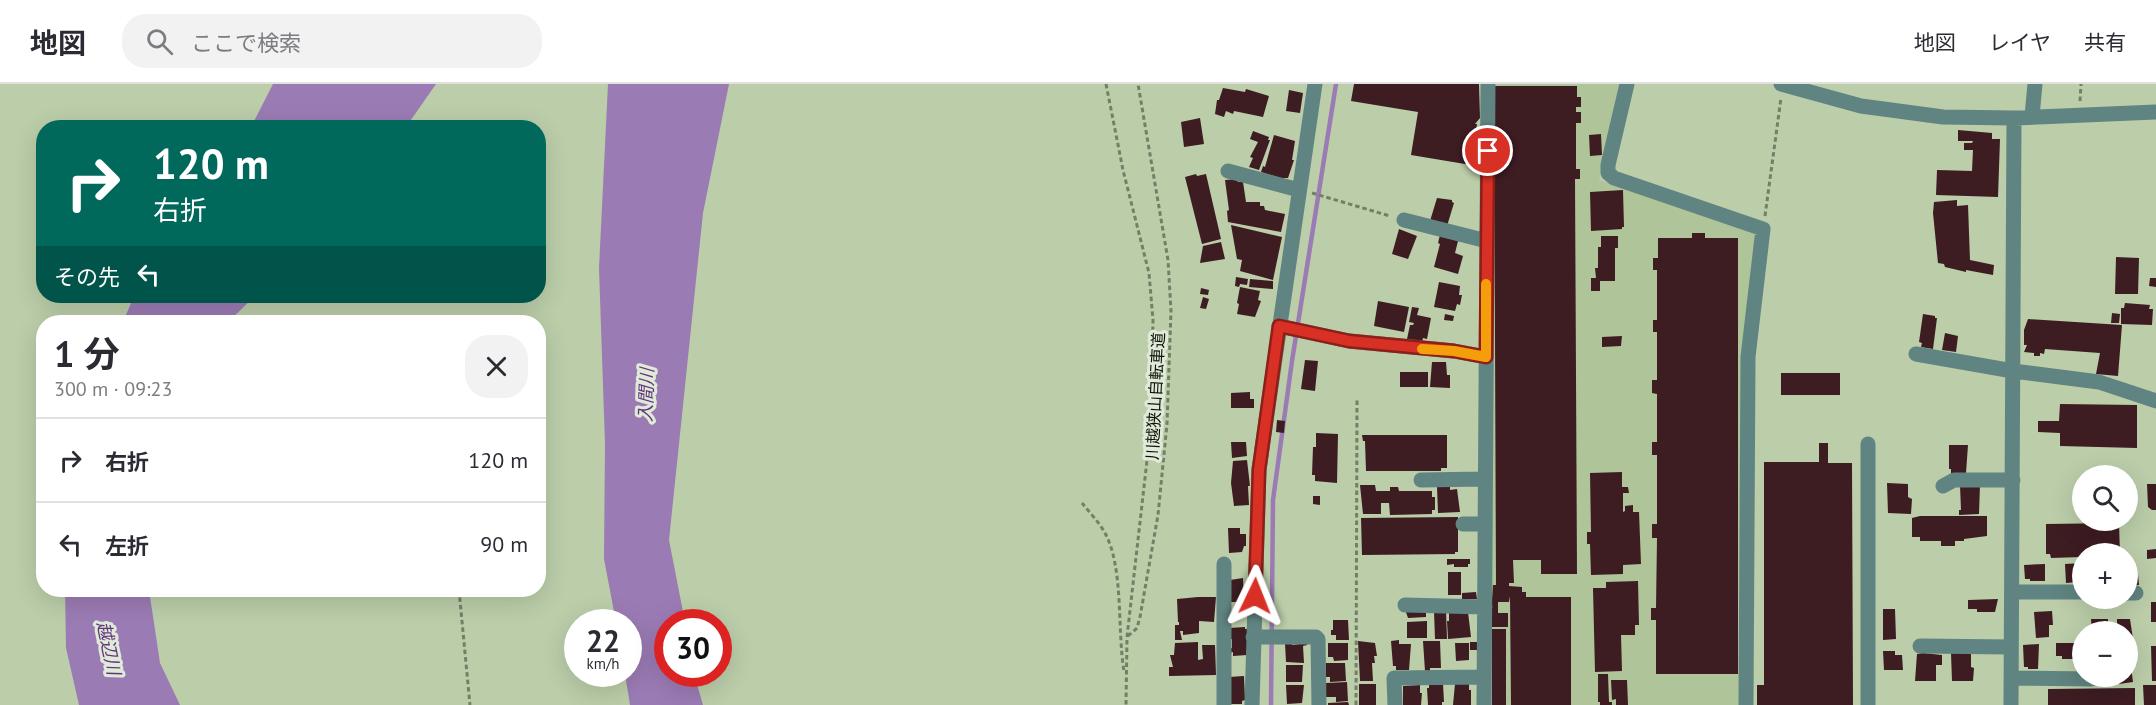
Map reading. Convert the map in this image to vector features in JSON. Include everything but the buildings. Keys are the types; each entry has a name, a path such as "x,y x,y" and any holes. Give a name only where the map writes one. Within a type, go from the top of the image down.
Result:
{"street":[{"path":"1252,705 1259,470 1315,84"},
{"path":"1484,705 1488,84"},
{"path":"1627,84 1608,172 1614,178 1763,229 1748,357 1746,705"},
{"path":"1782,84 1861,106 1943,117 2014,118 2156,112"},
{"path":"2032,116 2035,84"},
{"path":"2011,705 2014,118"},
{"path":"1228,171 1299,190"},
{"path":"1404,220 1487,241"},
{"path":"1279,326 1349,341 1454,351 1486,357"},
{"path":"1916,354 2013,371 2099,382 2156,401"},
{"path":"1868,444 1868,705"},
{"path":"1421,480 1485,479"},
{"path":"1943,486 1954,480 2013,480"},
{"path":"1463,524 1485,524"},
{"path":"1224,564 1224,705"},
{"path":"2012,592 2072,592"},
{"path":"1405,605 1485,607"},
{"path":"1253,638 1316,637 1318,639 1318,705"},
{"path":"1920,646 2011,647"},
{"path":"1395,705 1394,678 1485,677"},
{"path":"2011,678 2072,679"}],"path":[{"path":"1106,84 1123,170 1149,273 1153,320 1150,426 1127,637"},
{"name":"川越狭山自転車道","path":"1126,705 1127,637 1137,628 1140,617 1158,515 1167,424 1171,311 1168,260 1137,84"},
{"path":"1763,229 1782,84"},
{"path":"1299,190 1404,220"},
{"path":"1356,705 1357,399"},
{"path":"1082,503 1104,532 1112,549 1116,571 1120,650 1125,679"},
{"path":"460,597 470,705"}],"shaded area":[{"path":"1491,84 1624,84 1599,180 1754,230 1758,235 1741,354 1741,705 1488,705"}],"water":[{"path":"273,84 436,84 411,120 255,120"},
{"name":"入間川","path":"608,84 729,84 703,213 669,540 682,609 654,609 654,687 698,687 703,705 630,705 627,687 642,687 642,609 614,609 604,559 605,444 599,268"},
{"path":"131,303 248,303 235,315 126,315"},
{"name":"越辺川","path":"65,597 150,597 160,663 180,705 79,705 66,648"}],"waterway":[{"path":"1271,705 1273,500 1292,361 1336,84"}],"slow traffic":[{"path":"1422,349 1454,351 1486,357 1486,284"}],"route":[{"path":"1255,596 1259,470 1279,326 1349,341 1454,351 1486,357 1488,151"}]}
